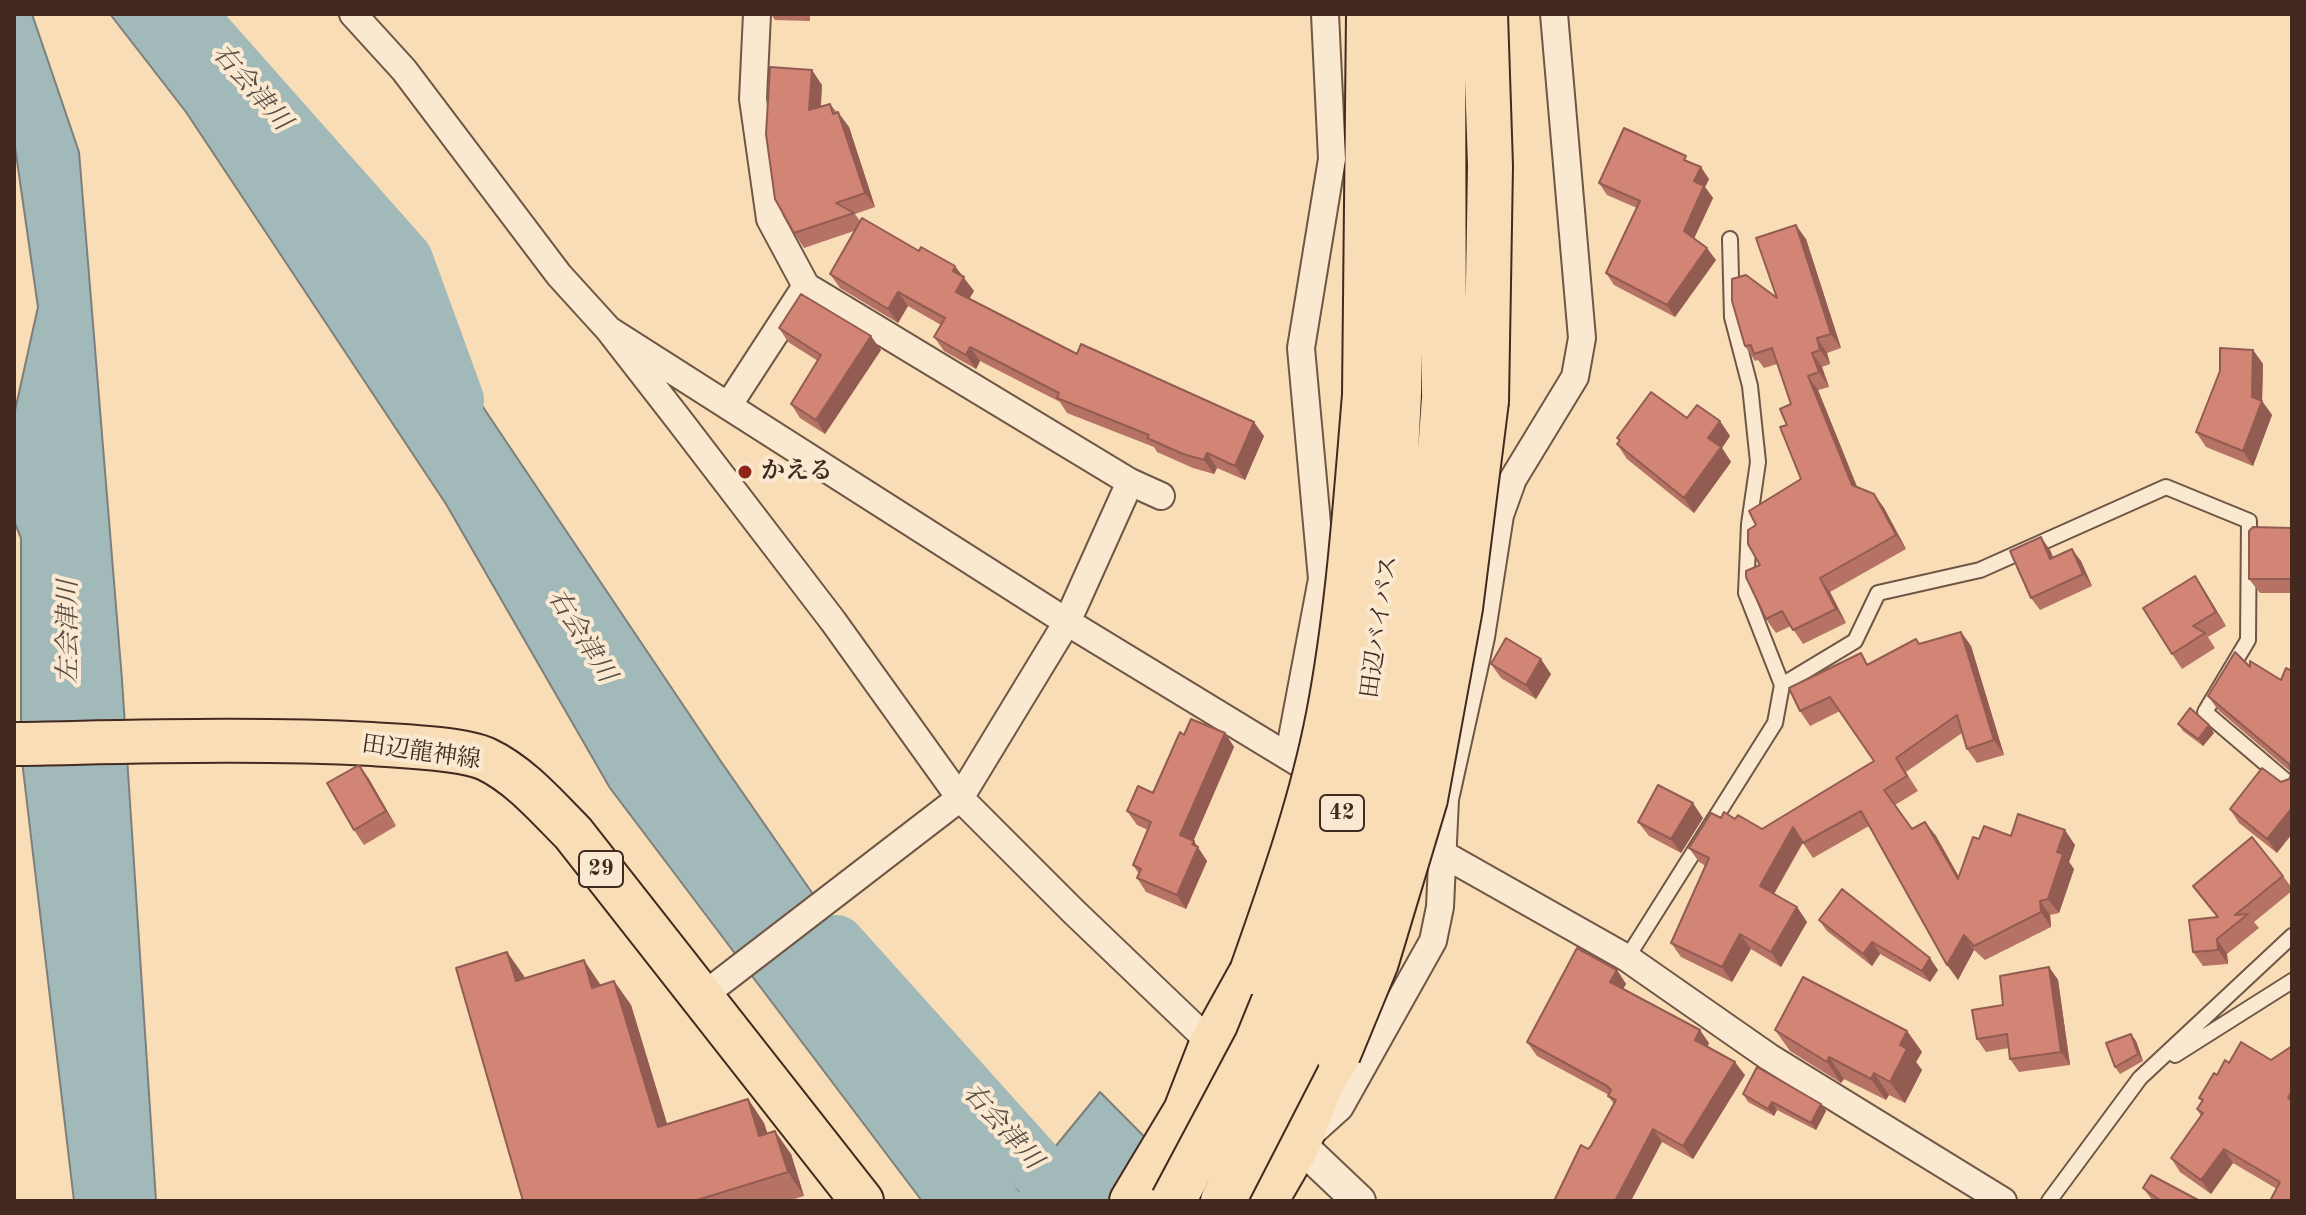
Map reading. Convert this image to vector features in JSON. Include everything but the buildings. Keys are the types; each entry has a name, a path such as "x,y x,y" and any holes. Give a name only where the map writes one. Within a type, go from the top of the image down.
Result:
{"highway":[{"path":"1132,1201 1186,1111 1212,1044 1252,972 1296,848 1329,716 1351,563 1382,394 1369,14"},
{"name":"田辺バイパス","path":"1173,1201 1257,1043 1316,898 1362,748 1389,588 1382,394 1404,160 1401,14"},
{"name":"田辺バイパス","path":"1223,1201 1297,1057 1356,909 1402,757 1465,399 1443,14"},
{"path":"1268,1197 1297,1146 1321,1084 1338,1054 1376,962 1425,799 1460,608 1465,399 1490,166 1485,14"}],"main road":[{"name":"田辺龍神線","path":"14,744 224,740 411,746 484,758 527,787 573,833 713,990 862,1201"}],"street":[{"path":"353,14 404,70 559,275 609,330 833,621 950,805 1074,912 1212,1044 1297,1146 1359,1201"},
{"path":"757,14 753,99 770,219 806,286 1130,482 1161,496"},
{"path":"1289,754 1322,579 1301,348 1332,159 1325,14"},
{"path":"1297,1146 1340,1107 1433,941 1440,907 1445,799 1481,637 1500,515 1513,479 1575,377 1582,338 1554,14"},
{"path":"728,406 806,286"},
{"path":"609,330 1067,622 1289,754 1441,857 1627,958 1769,1057 2003,1201"},
{"path":"713,990 950,805 1067,622 1130,482"},
{"path":"1769,1057 1783,1032"}],"lane":[{"path":"1627,958 1775,723 1782,685 1746,593 1749,524 1758,462 1750,386 1732,317 1730,239"},
{"path":"1782,685 1855,641 1878,593 1980,570 2166,487 2249,521 2248,640 2205,712 2292,786"},
{"path":"2049,1201 2140,1078 2292,936"},
{"path":"2140,1078 2292,981"}],"water":[{"name":"左会津川","path":"14,14 32,14 79,152 122,680 156,1201 74,1201 21,752 21,538 14,521 14,415 38,307 14,140"},
{"path":"110,14 219,14 722,763 1019,1191 1100,1092 1208,1201 922,1201 610,788 446,504 186,112"}],"waterway":[{"name":"右会津川","path":"186,14 404,260 455,400"},
{"name":"右会津川","path":"836,944 1067,1201"}],"place":[{"name":"かえる","path":"745,472"}]}
